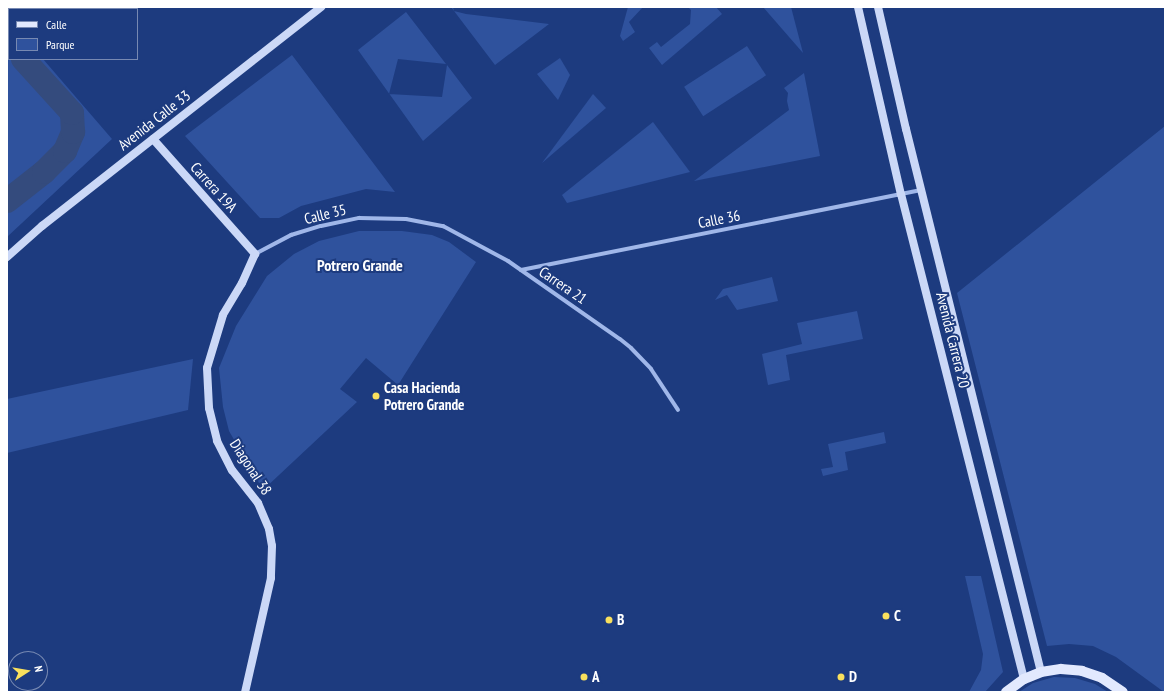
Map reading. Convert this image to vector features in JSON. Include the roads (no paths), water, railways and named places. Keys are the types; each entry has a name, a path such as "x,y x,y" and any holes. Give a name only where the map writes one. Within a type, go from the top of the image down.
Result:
{"main road":[{"path":"1006,692 1024,679 1041,672 1061,669 1082,671 1102,678 1121,691"}],"street":[{"name":"Avenida Calle 33","path":"7,257 42,226 321,7"},
{"name":"Avenida Carrera 20","path":"858,7 901,194 1024,679"},
{"name":"Avenida Carrera 20","path":"878,7 921,190 1041,672"},
{"name":"Carrera 19A","path":"153,139 255,254"},
{"name":"Calle 36","path":"521,270 921,190"},
{"name":"Calle 35","path":"255,254 291,235 321,226 358,218 406,218"},
{"name":"Carrera 21","path":"406,218 443,226 508,261 596,321 631,348 651,369 678,410"},
{"name":"Diagonal 38","path":"245,692 272,578 272,546 269,529 258,503 232,470 217,442 209,408 207,368 223,315 242,283 255,254"},
{"name":"Diagonal 38","path":"248,679 250,692"}],"waterway":[{"path":"7,201 44,172 65,151 73,132 72,113 24,60"}],"place":[{"name":"Casa Hacienda Potrero Grande","path":"376,396"},
{"name":"C","path":"886,616"},
{"name":"B","path":"609,620"},
{"name":"A","path":"584,677"},
{"name":"D","path":"841,677"}],"district":[{"name":"Potrero Grande","path":"360,265"}]}
